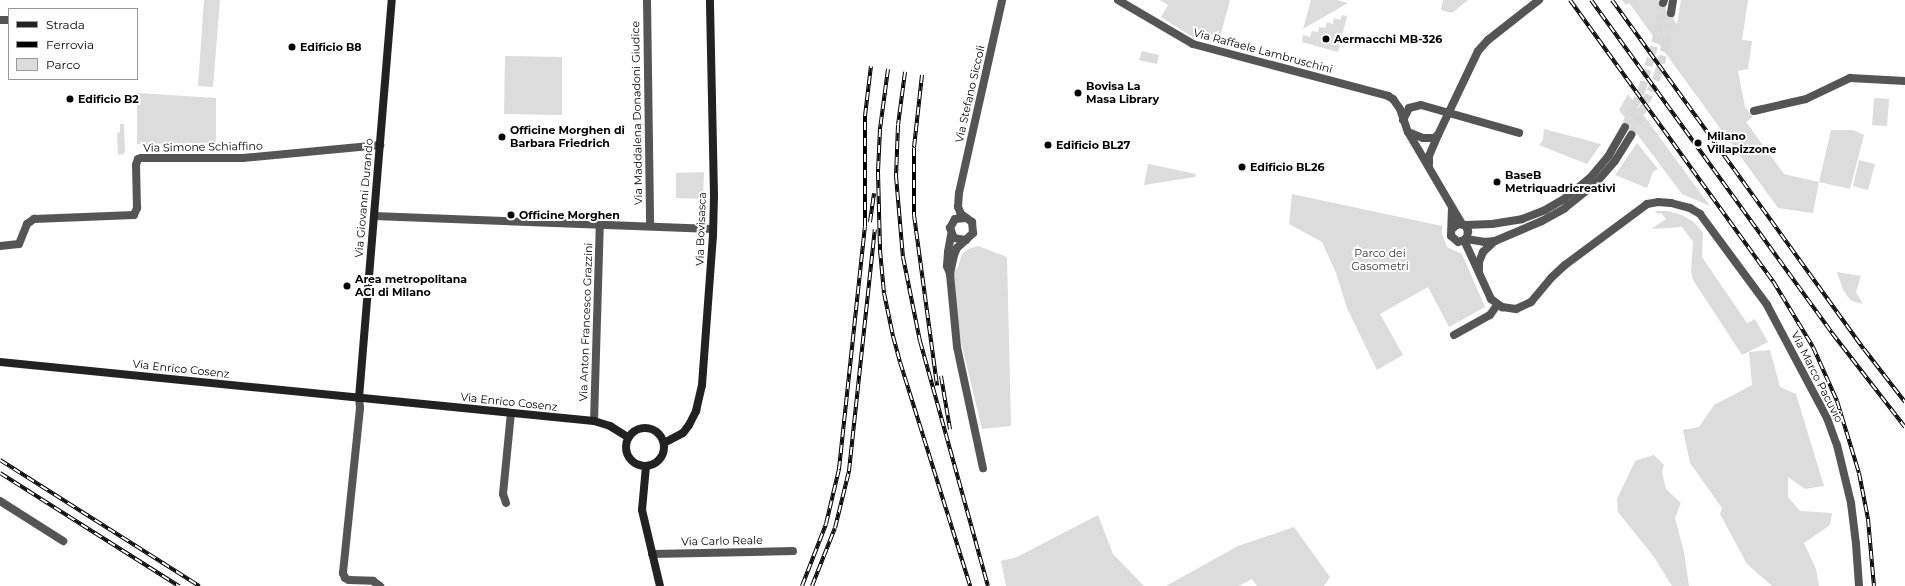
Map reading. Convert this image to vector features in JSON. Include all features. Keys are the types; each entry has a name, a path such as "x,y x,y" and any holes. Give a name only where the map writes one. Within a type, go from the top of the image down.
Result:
{"street":[{"name":"Via Giovanni Durando","path":"359,398 392,0"},
{"name":"Via Maddalena Donadoni Giudice","path":"647,0 650,226"},
{"name":"Via Bovisasca","path":"664,443 683,433 694,417 700,398 706,347 714,195 710,0"},
{"name":"Via Stefano Siccoli","path":"952,221 955,200 958,193 1002,0"},
{"name":"Via Raffaele Lambruschini","path":"1118,0 1193,44 1388,96 1396,103 1403,120"},
{"path":"1429,164 1429,156 1438,135 1482,45 1539,0"},
{"path":"1671,13 1673,0"},
{"path":"1754,111 1806,100 1850,78 1905,81"},
{"path":"1454,335 1490,314 1497,305 1489,297 1465,240 1468,231 1452,209 1429,164 1424,160 1403,120 1409,108 1420,105 1520,133"},
{"path":"1452,228 1456,224 1487,225 1522,219 1545,210 1564,199 1590,178 1609,155 1625,127"},
{"path":"1408,132 1423,138 1434,138 1438,135"},
{"path":"1452,209 1451,234 1454,240 1458,242 1465,240 1484,242 1495,241 1542,221 1565,208 1595,184 1615,162 1631,135"},
{"name":"Via Simone Schiaffino","path":"0,246 19,244 29,222 34,219 134,215 137,208 136,165 138,159 142,157 243,158 380,145"},
{"name":"Via Stefano Siccoli","path":"958,193 958,207 961,214 966,218"},
{"name":"Via Marco Pacuvio","path":"1497,305 1513,309 1528,304 1565,264 1646,204 1658,202 1687,207 1700,214 1763,300 1824,411 1832,431 1852,512 1859,586"},
{"path":"374,216 713,229"},
{"path":"950,274 954,256 966,240 971,236 974,229 972,222 966,218 958,217 952,221 947,259 950,274 957,347 983,468"},
{"name":"Via Anton Francesco Grazzini","path":"594,421 600,224"},
{"path":"951,235 958,240 966,240"},
{"path":"1479,272 1479,262 1483,252 1495,241"},
{"name":"Via Enrico Cosenz","path":"0,362 594,421 610,426 629,438"},
{"path":"359,398 360,408 343,573 345,578 349,580 363,584 373,581 380,586"},
{"path":"506,503 503,494 511,413"},
{"path":"638,428 647,428 659,433 664,443 664,453 660,461 646,466 636,463 629,456 626,448 629,438 638,428"},
{"path":"646,466 642,506 660,586"},
{"path":"0,501 63,541"},
{"name":"Via Carlo Reale","path":"652,554 793,551"}],"green space":[{"path":"204,0 220,0 213,87 198,86"},
{"path":"1160,0 1230,0 1218,44 1194,38 1161,17 1168,5"},
{"path":"1311,0 1337,0 1348,3 1303,29"},
{"path":"1443,0 1468,0 1452,13 1441,10"},
{"path":"1622,0 1658,0 1677,24 1681,0 1748,0 1742,40 1752,41 1748,69 1738,71 1745,107 1753,117 1746,122 1784,174 1819,182 1813,213 1778,208 1629,3 1626,5"},
{"path":"1342,15 1347,16 1338,52 1302,42 1303,35 1310,37 1312,31 1318,32 1319,27 1325,28 1327,22 1333,24 1334,18 1340,20"},
{"path":"1142,51 1159,55 1157,64 1139,60"},
{"path":"505,56 562,57 562,115 504,114"},
{"path":"137,93 216,98 216,143 137,144"},
{"path":"1628,94 1710,206 1682,194 1619,110"},
{"path":"1874,98 1889,99 1887,126 1872,125"},
{"path":"120,124 124,124 125,152 118,155 117,133 120,132"},
{"path":"1544,129 1601,144 1587,164 1539,145 1543,140"},
{"path":"1831,130 1853,130 1864,135 1850,189 1819,182"},
{"path":"1637,143 1658,169 1653,172 1647,188 1615,175"},
{"path":"1859,160 1875,164 1868,190 1853,186"},
{"path":"1148,164 1196,174 1195,177 1144,185"},
{"path":"704,172 703,199 676,198 676,173"},
{"name":"Parco dei Gasometri","path":"1292,194 1442,226 1442,234 1447,247 1462,254 1485,307 1449,327 1428,287 1380,314 1403,355 1377,370 1347,308 1336,273 1322,242 1289,224"},
{"path":"1655,211 1668,211 1682,215 1694,222 1703,233 1702,257 1747,323 1755,319 1768,342 1742,355 1693,280 1691,271 1693,242 1682,227 1651,229 1666,219 1661,213 1658,214"},
{"path":"978,246 1007,257 1011,426 982,429 959,334 954,272 958,267 962,254 968,249"},
{"path":"1837,272 1861,276 1856,292 1863,304 1852,301 1848,297 1843,290"},
{"path":"1770,350 1780,387 1796,394 1824,486 1805,489 1788,477 1788,497 1800,511 1832,513 1830,525 1804,543 1816,569 1819,586 1772,586 1747,564 1720,514 1722,508 1690,463 1683,430 1699,427 1714,405 1752,385 1749,352"},
{"path":"1654,455 1664,465 1662,472 1666,489 1681,503 1675,518 1684,552 1689,586 1672,586 1654,557 1618,512 1617,499 1635,461"},
{"path":"1098,515 1113,554 1144,586 1006,586 1001,561 1017,557"},
{"path":"1294,527 1330,577 1324,586 1257,586 1252,579 1239,586 1166,586 1238,546"}],"tunnel":[{"path":"1625,127 1642,89 1658,33 1663,3"},
{"path":"1631,135 1658,75 1666,43 1671,13"}],"railway":[{"path":"1570,0 1773,281 1813,347 1837,401 1859,473 1868,519 1874,586"},
{"path":"1591,0 1832,333 1905,427"},
{"path":"1612,0 1864,349 1905,402"},
{"path":"802,586 826,524 839,469 865,226 865,116 871,66"},
{"path":"888,69 880,129 878,172 880,250 884,293 900,362 970,586"},
{"path":"905,72 898,125 896,176 903,257 920,341 988,586"},
{"path":"922,75 914,148 914,215 937,385"},
{"path":"870,222 874,193"},
{"path":"812,586 835,528 849,471 875,229"},
{"path":"941,376 950,429"},
{"path":"0,460 199,586"},
{"path":"0,473 179,586"}],"place":[{"name":"Aermacchi MB-326","path":"1326,39"},
{"name":"Edificio B8","path":"292,47"},
{"name":"Bovisa La Masa Library","path":"1078,93"},
{"name":"Edificio B2","path":"70,99"},
{"name":"Officine Morghen di Barbara Friedrich","path":"502,137"},
{"name":"Milano Villapizzone","path":"1698,143"},
{"name":"Edificio BL27","path":"1048,145"},
{"name":"Edificio BL26","path":"1242,167"},
{"name":"BaseB Metriquadricreativi","path":"1497,182"},
{"name":"Officine Morghen","path":"511,215"},
{"name":"Area metropolitana ACI di Milano","path":"347,286"}]}
